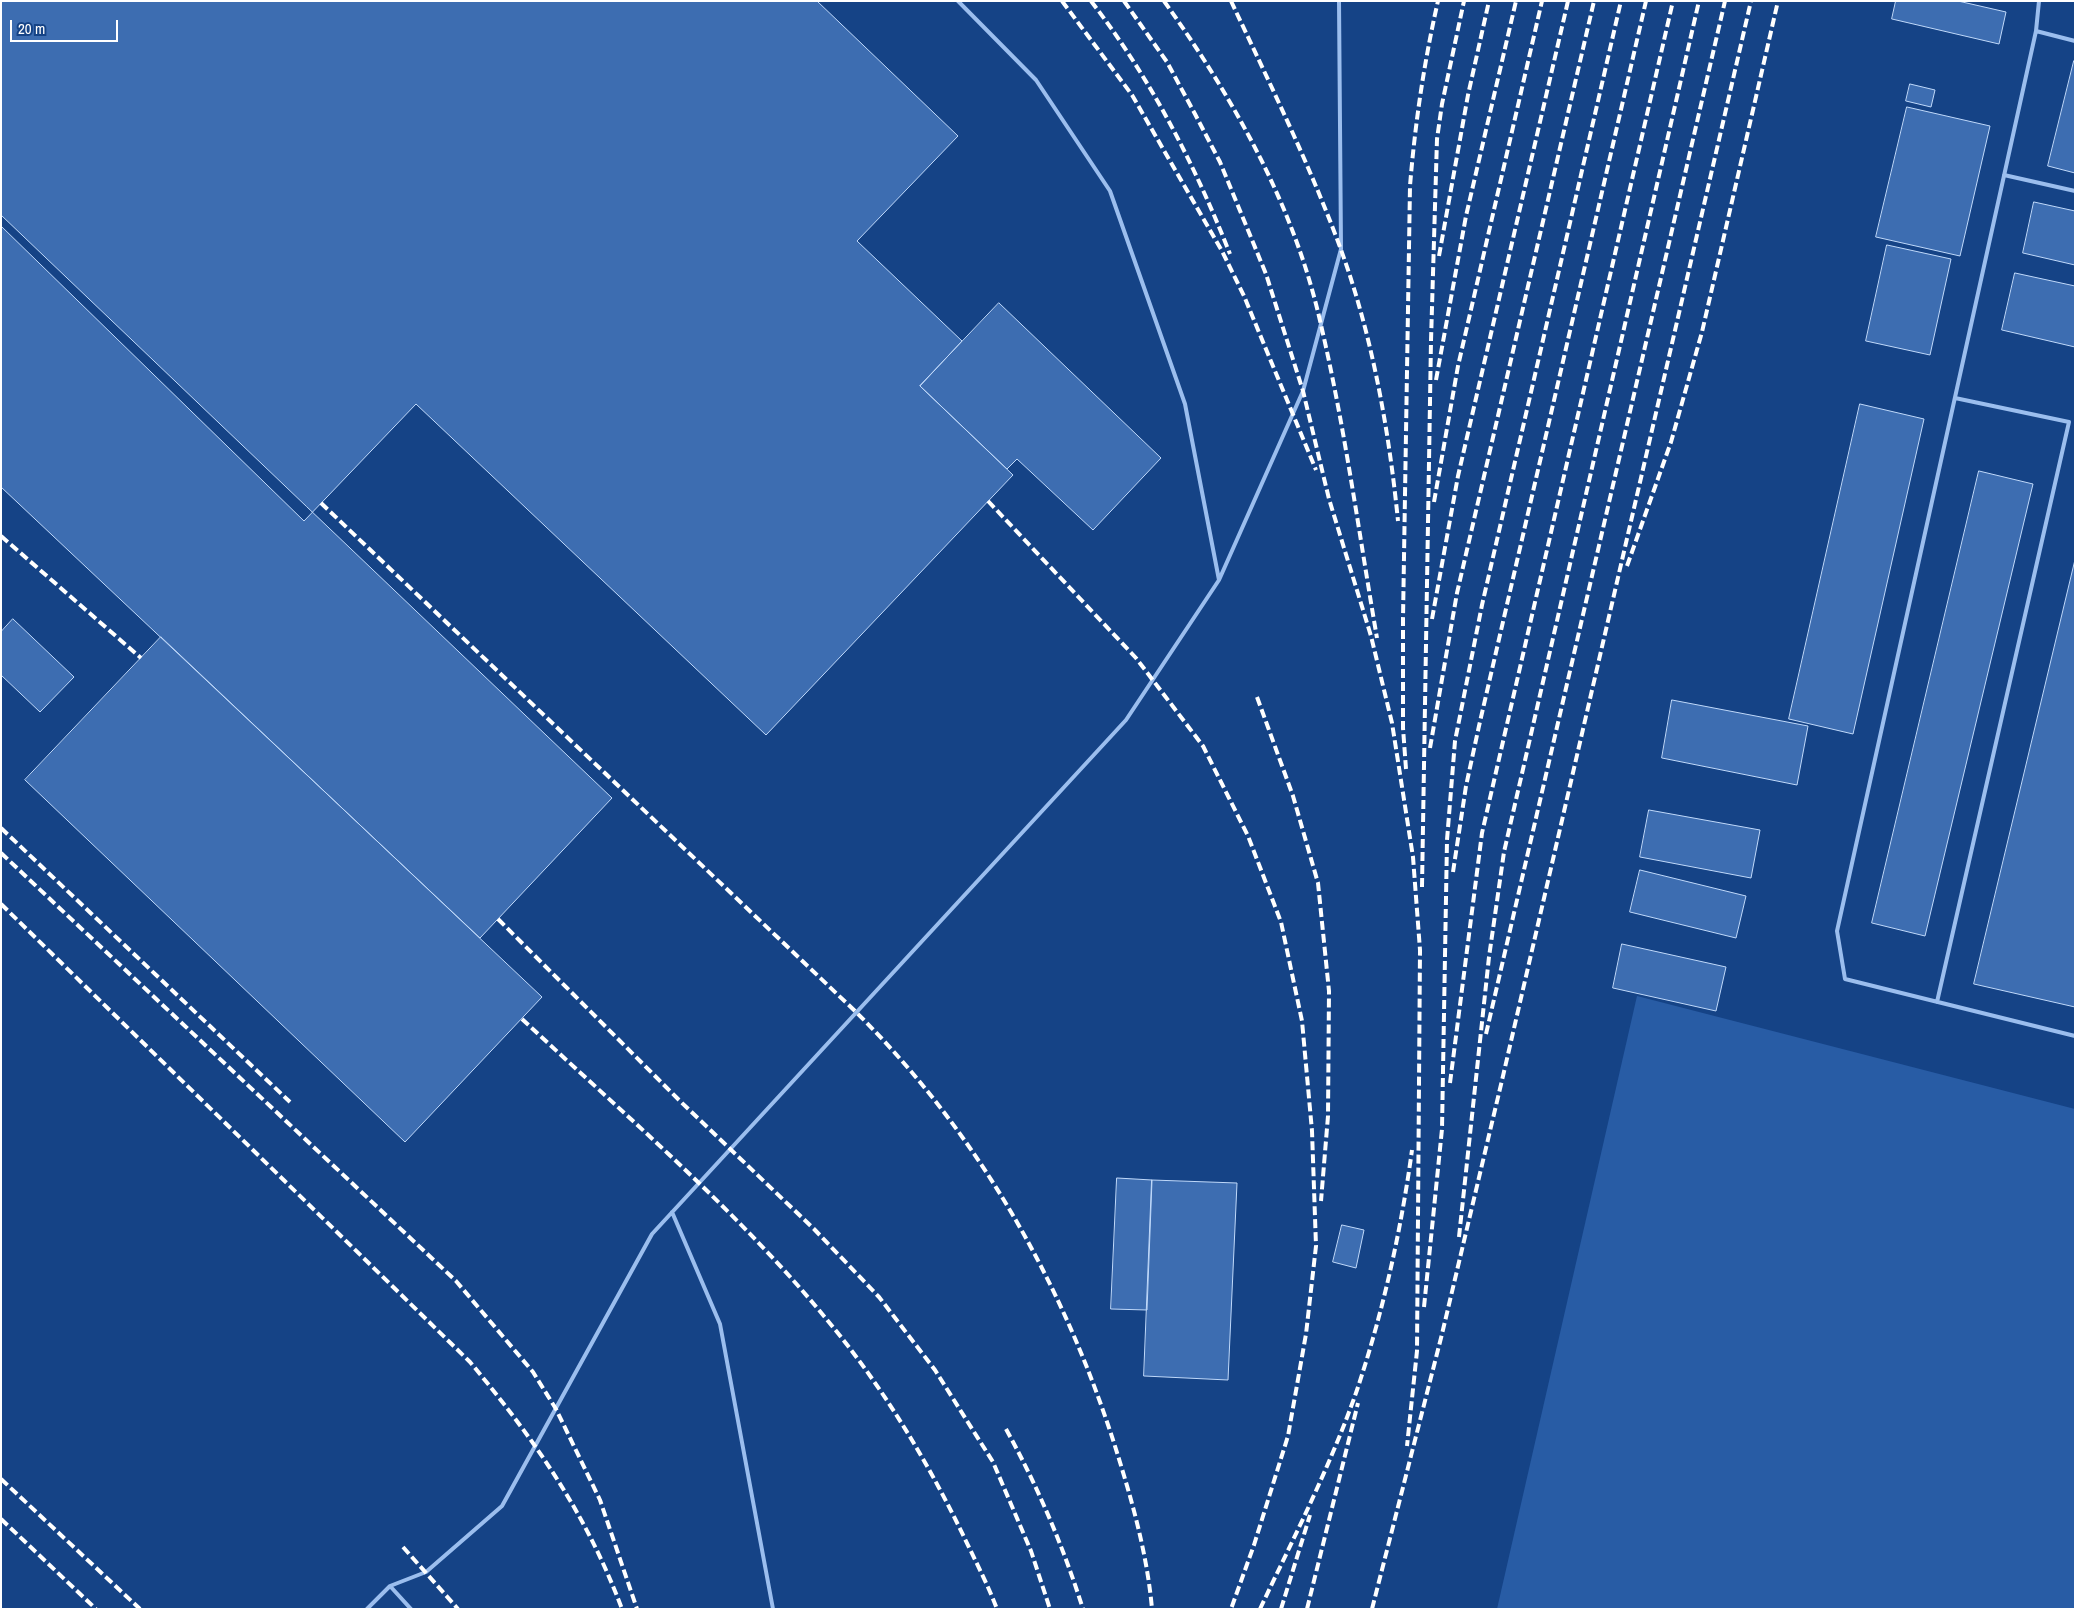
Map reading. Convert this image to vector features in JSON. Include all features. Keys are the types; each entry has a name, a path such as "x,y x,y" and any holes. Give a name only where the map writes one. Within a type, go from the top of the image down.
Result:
{"lane":[{"path":"958,1 1036,80 1110,191 1185,404 1219,580"},
{"path":"367,1609 390,1586 426,1572 502,1506 535,1443 574,1378 652,1234 1126,720 1219,580 1303,391 1341,249 1339,1"},
{"path":"2039,1 2036,31 1837,931 1845,979 2075,1036"},
{"path":"2036,31 2075,41"},
{"path":"2004,175 2075,192"},
{"path":"1937,1002 2069,422 1955,398"},
{"path":"672,1212 720,1324 773,1609"},
{"path":"390,1586 411,1609"}],"shaded area":[{"path":"1637,996 2075,1109 2075,1609 1497,1609"}],"building":[{"path":"1,1 817,1 958,136 857,241 962,341 920,386 1013,475 766,735 416,404 304,521 1,226"},
{"path":"1896,1 1958,1 2006,12 1999,44 1892,19"},
{"path":"2075,62 2075,173 2048,166"},
{"path":"1910,84 1935,90 1931,107 1906,101"},
{"path":"1907,107 1990,126 1960,256 1876,237"},
{"path":"2034,202 2075,211 2075,265 2023,253"},
{"path":"1,215 612,798 480,938 1,487"},
{"path":"1887,245 1951,259 1930,355 1866,341"},
{"path":"2015,273 2075,286 2075,347 2002,330"},
{"path":"999,303 1161,458 1093,530 1017,459 1007,469 920,386"},
{"path":"1860,404 1924,419 1853,734 1789,719"},
{"path":"1979,471 2033,484 1925,936 1872,923"},
{"path":"2075,560 2075,1007 1974,984"},
{"path":"13,619 74,677 40,712 1,675 1,632"},
{"path":"161,637 542,997 405,1142 25,780"},
{"path":"1672,700 1808,726 1797,785 1662,758"},
{"path":"1649,810 1760,830 1751,878 1640,857"},
{"path":"1640,870 1746,896 1736,938 1630,912"},
{"path":"1622,944 1726,967 1716,1011 1613,988"},
{"path":"1117,1178 1152,1180 1147,1310 1111,1309"},
{"path":"1152,1180 1237,1183 1228,1380 1144,1376"},
{"path":"1342,1225 1364,1230 1356,1268 1333,1262"}],"railway":[{"path":"1062,1 1132,95 1222,251 1244,296 1316,470"},
{"path":"1091,1 1133,61 1170,123 1202,187 1230,254"},
{"path":"1124,1 1167,62 1220,162 1266,274 1303,391 1329,499 1371,636 1392,723 1413,857 1420,950 1417,1351 1407,1446"},
{"path":"1164,1 1190,38 1238,115 1278,196 1310,281 1330,364 1345,442 1377,638"},
{"path":"1231,1 1302,154 1328,216 1351,280 1378,382 1390,452 1398,521"},
{"path":"1406,769 1403,728 1403,619 1410,186 1421,93 1438,1"},
{"path":"1422,887 1431,341 1437,139 1442,104 1464,1"},
{"path":"1439,256 1468,95 1489,1"},
{"path":"1436,380 1466,216 1516,1"},
{"path":"1434,502 1458,366 1542,1"},
{"path":"1432,619 1458,476 1568,1"},
{"path":"1430,748 1457,593 1594,1"},
{"path":"1424,1307 1442,1129 1447,840 1455,741 1482,605 1621,1"},
{"path":"1453,872 1466,786 1479,726 1646,1"},
{"path":"1450,1083 1482,833 1673,1"},
{"path":"1459,1237 1489,957 1504,852 1699,1"},
{"path":"1486,1034 1725,1"},
{"path":"1372,1609 1442,1334 1503,1076 1751,1"},
{"path":"1627,566 1671,442 1702,332 1778,1"},
{"path":"988,501 1136,658 1203,746 1248,836 1281,922 1302,1021 1312,1131 1316,1246 1306,1334 1288,1436 1254,1545 1231,1609"},
{"path":"321,503 856,1012 900,1058 940,1107 977,1158 1011,1212 1069,1324 1093,1383 1114,1443 1138,1525 1152,1609"},
{"path":"1,536 141,658"},
{"path":"1257,697 1293,796 1318,883 1329,991 1328,1116 1321,1201"},
{"path":"1,828 290,1102"},
{"path":"1,853 456,1281 533,1372 556,1409 600,1500 637,1609"},
{"path":"1,904 470,1362 516,1420 557,1479 592,1541 622,1609"},
{"path":"498,919 681,1102 814,1229 879,1297 935,1370 993,1462 1031,1551 1050,1609"},
{"path":"522,1019 641,1128 719,1203 794,1281 828,1321 886,1399 920,1454 951,1510 997,1609"},
{"path":"1260,1609 1324,1473 1357,1390 1375,1331 1390,1271 1412,1150"},
{"path":"1307,1609 1358,1403"},
{"path":"1006,1429 1049,1517 1083,1609"},
{"path":"1,1479 140,1609"},
{"path":"1281,1609 1310,1515"},
{"path":"1,1519 96,1609"},
{"path":"403,1547 458,1609"}]}
